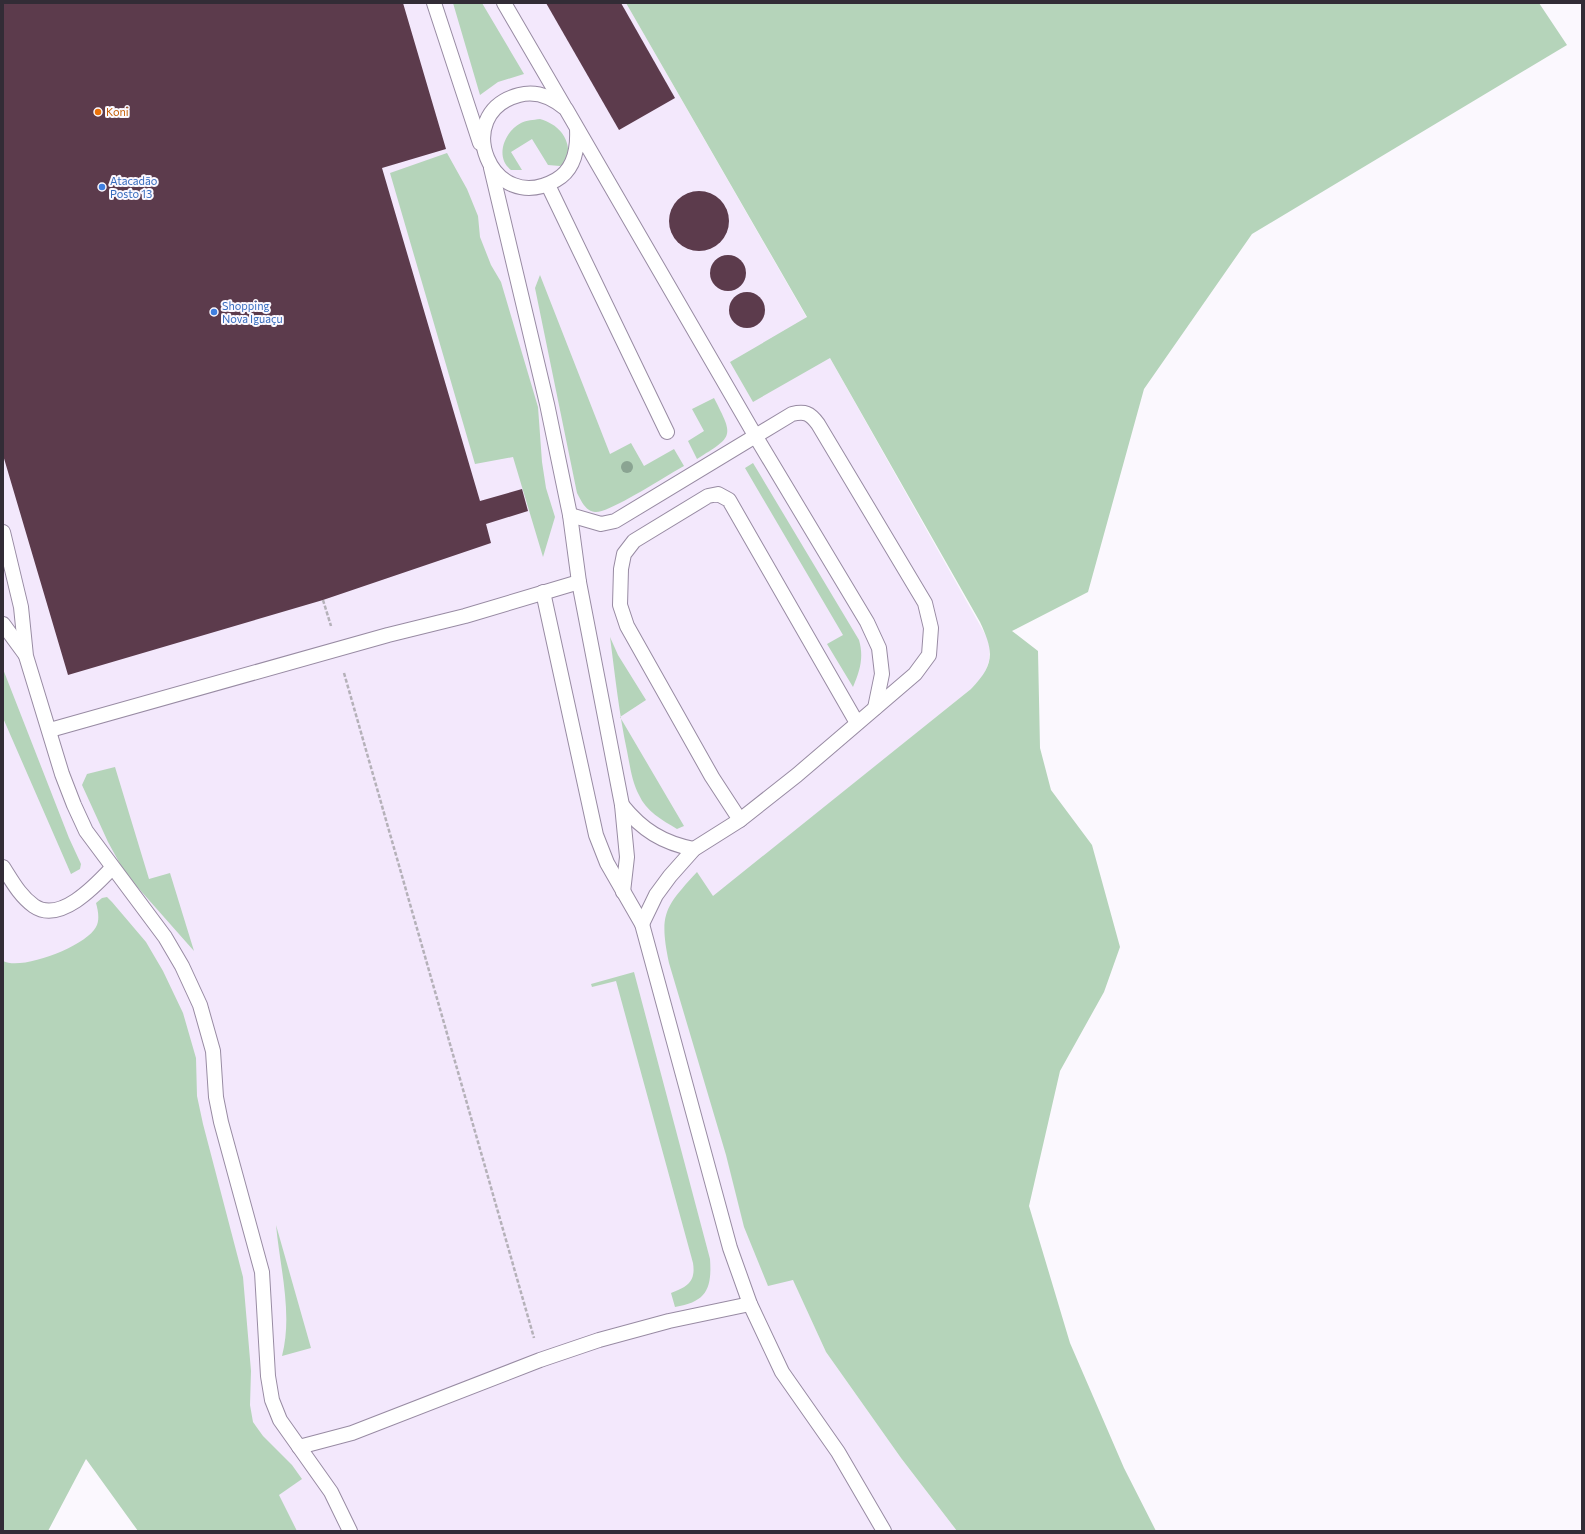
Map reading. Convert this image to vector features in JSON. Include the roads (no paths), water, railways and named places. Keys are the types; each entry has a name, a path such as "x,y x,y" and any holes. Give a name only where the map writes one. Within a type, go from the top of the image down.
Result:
{"lane":[{"path":"434,3 488,162 505,180 522,188 535,188 548,184 559,178 568,168 575,156 577,143 576,130"},
{"path":"504,3 566,109 576,130 756,437 867,622 879,648 882,674 875,708"},
{"path":"566,109 555,100 542,94 527,93 513,97 500,103 491,114 484,127 482,142 547,404 570,515 579,582 622,805 627,857 623,892"},
{"path":"548,184 667,432"},
{"path":"570,515 601,524 615,521 792,414 802,411 811,414 925,603 931,628 929,655 915,674 797,775 740,820 694,849 656,894 642,924"},
{"path":"740,820 712,777 627,626 620,605 621,569 624,554 634,541 708,496 718,494 729,500 857,723"},
{"path":"3,532 21,607 26,656 50,730 62,774 74,805 86,831 112,868 149,914 165,937 182,966 200,1005 213,1052 216,1097 221,1122 262,1272 268,1376 272,1400 280,1420 331,1492 350,1531"},
{"path":"50,730 337,649 465,616 579,582"},
{"path":"543,592 596,835 607,863 642,924 730,1248 750,1304 782,1372 838,1452 884,1531"},
{"path":"3,624 26,656"},
{"path":"622,805 646,830 672,843 694,849"},
{"path":"3,867 18,891 35,907 54,911 73,903 92,889 112,868"},
{"path":"299,1447 352,1433 540,1360 599,1340 669,1321 750,1304"}],"place":[{"name":"Koni","path":"98,112"},
{"name":"Atacadão Posto 13","path":"102,187"},
{"name":"Shopping Nova Iguaçu","path":"214,312"}]}
